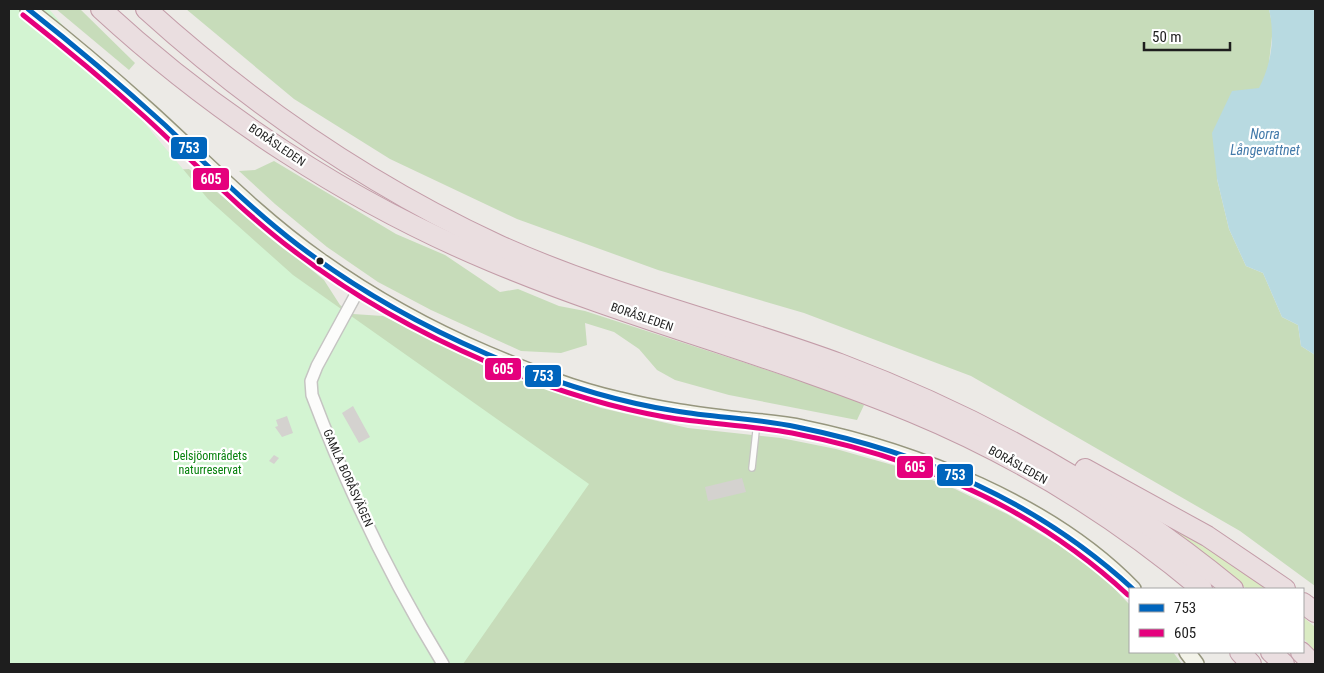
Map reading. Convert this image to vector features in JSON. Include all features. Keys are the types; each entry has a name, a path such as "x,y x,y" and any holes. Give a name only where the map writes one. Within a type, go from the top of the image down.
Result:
{"highway":[{"name":"BORÅSLEDEN","path":"101,9 196,87 304,164 431,234 545,283 777,361 914,413 1014,461 1095,510 1148,546 1201,588"},
{"name":"BORÅSLEDEN","path":"146,9 218,69 353,168 447,220 549,266 838,364 967,417 1079,479 1195,558 1233,588"},
{"path":"967,417 1047,449 1148,502 1207,536 1284,588"},
{"path":"1095,510 1179,588"},
{"path":"1304,604 1315,612"},
{"path":"1241,653 1251,664"},
{"path":"1272,653 1284,664"},
{"path":"1302,653 1313,664"}],"street":[{"path":"28,9 148,110 286,235 360,287 440,331 484,352 555,381 635,404 679,412 801,427 857,441 924,462 998,494 1063,533 1092,553 1132,588"},
{"name":"GAMLA BORÅSVÄGEN","path":"360,287 317,366 311,381 312,395 346,477 410,610 443,664"},
{"path":"1188,653 1196,664"}],"lane":[{"path":"752,468 757,422"}],"green space":[{"name":"Delsjöområdets naturreservat","path":"9,9 49,9 208,199 293,275 589,484 463,664 9,664"},
{"path":"56,9 80,9 135,63 129,70"},
{"path":"186,9 1269,9 1273,28 1268,71 1217,179 1229,229 1246,266 1263,273 1282,317 1298,325 1301,346 1315,355 1315,586 1240,531 971,376 804,313 658,270 517,219 390,159 294,99"},
{"name":"Delsjöområdets naturreservat","path":"9,18 172,170 189,169 324,280 340,305 353,314 383,316 482,365 601,408 688,428 781,438 836,449 896,466 955,489 1007,514 1057,544 1104,578 1129,604 1129,653 1174,653 1182,664 9,664"},
{"path":"274,161 396,234 445,255 500,292 518,289 559,306 585,311 770,371 848,397 864,405 857,420 729,395 675,380 657,370 639,349 614,332 585,323 587,345 561,353 521,351 431,310 378,282 327,247 239,171 255,170"},
{"path":"1155,514 1243,571 1266,588 1246,588 1160,521"},
{"path":"1304,618 1315,627 1315,651 1304,639"}],"water":[{"name":"Norra Långevattnet","path":"1269,9 1315,9 1315,355 1301,346 1298,325 1282,317 1263,273 1246,266 1229,229 1217,179 1212,133 1232,91 1259,88 1267,69 1271,49 1272,29"}],"building":[{"path":"353,406 370,437 359,443 342,413"},
{"path":"287,416 293,433 282,437 275,427 278,426 276,420"},
{"path":"274,455 279,458 274,464 269,461"},
{"path":"742,478 746,492 708,501 705,487"}],"transit line":[{"name":"753","path":"28,9 132,95 263,217 298,245 343,277 437,331 510,364 580,389 627,402 676,411 797,427 890,451 934,466 1018,506 1058,530 1132,588"},
{"name":"605","path":"23,15 131,105 274,236 339,283 436,339 509,371 552,387 619,407 665,417 792,433 884,456 928,472 972,490 1053,536 1092,564 1128,595"}]}
